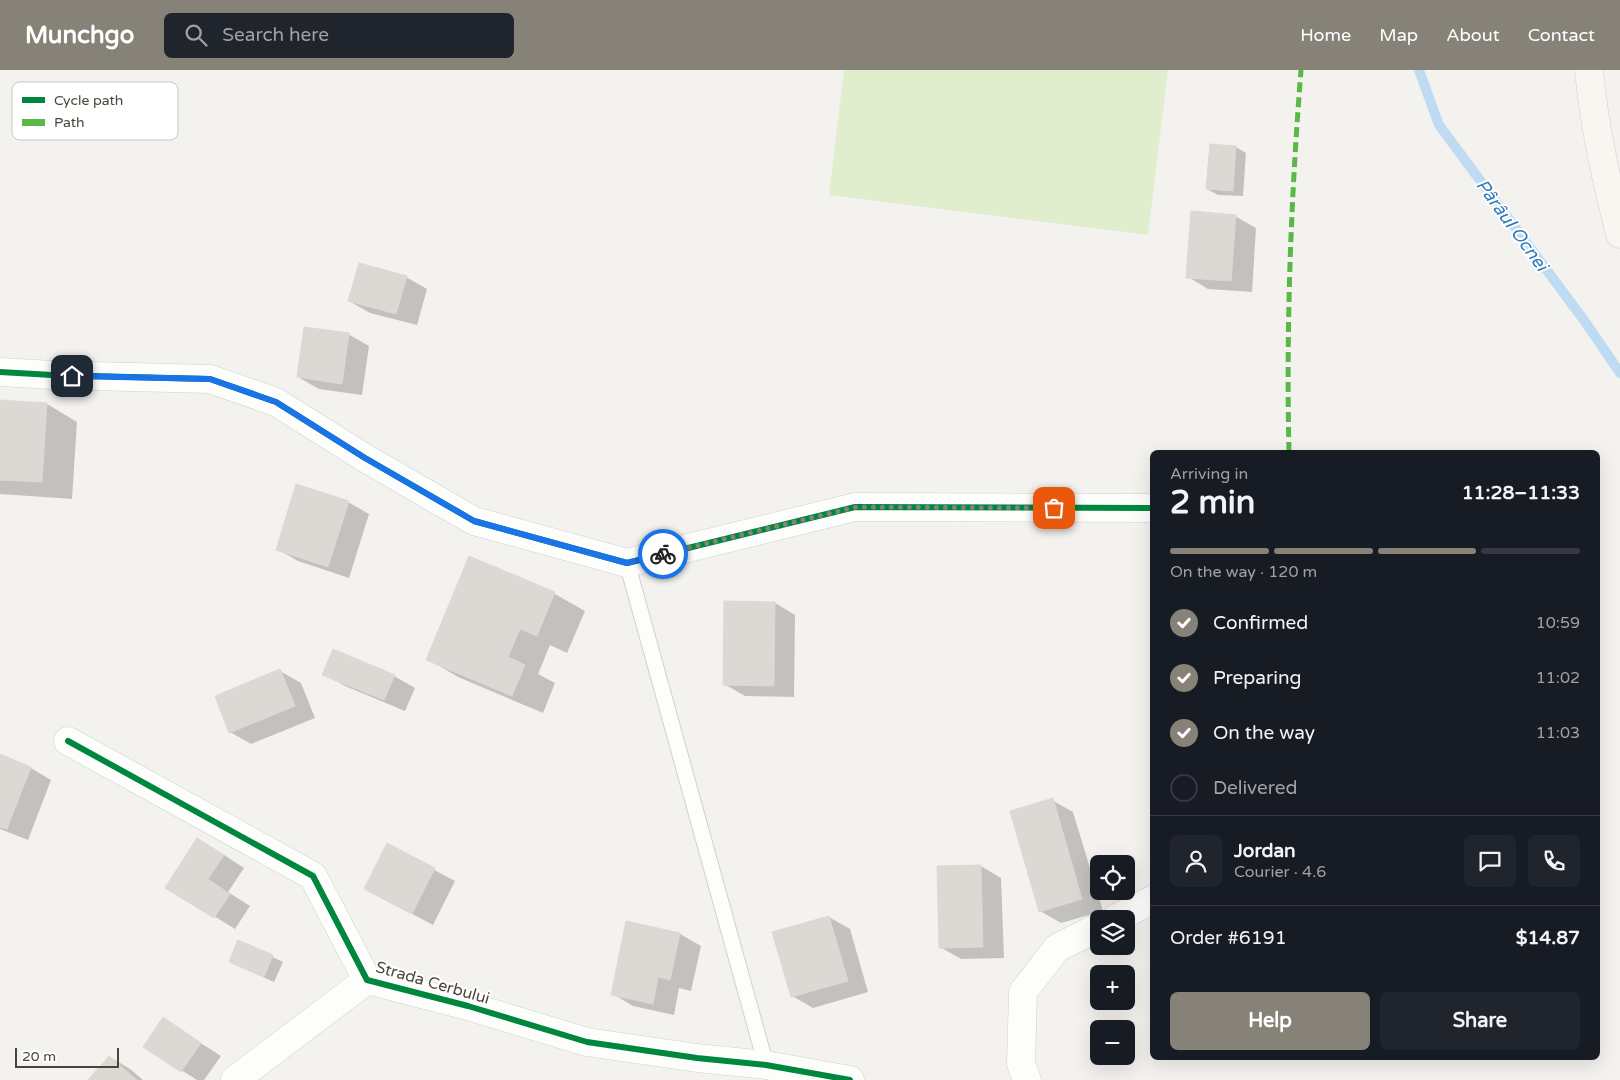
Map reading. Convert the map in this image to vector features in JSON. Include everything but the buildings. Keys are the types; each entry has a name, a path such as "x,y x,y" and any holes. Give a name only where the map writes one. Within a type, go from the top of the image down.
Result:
{"main road":[{"path":"1589,70 1592,101 1605,178 1620,234"}],"street":[{"path":"0,372 210,379 276,402 365,458 474,521 627,563 856,507 1150,508"},
{"name":"Strada Cerbului","path":"68,741 313,876 367,980 468,1006 587,1042 697,1058 766,1065 849,1080"},
{"path":"1133,910 1150,901"},
{"path":"1027,1080 1021,1064 1023,992 1057,948 1090,932"},
{"path":"235,1080 367,980"}],"lane":[{"path":"627,563 766,1065"}],"green space":[{"path":"844,70 1168,70 1148,235 829,195"}],"waterway":[{"name":"Pârâul Ocnei","path":"1419,70 1439,125 1586,323 1620,373"}],"marked path":[{"path":"1289,450 1290,261 1294,165 1301,70"}],"cycle path":[{"path":"0,372 210,379 276,402 365,458 474,521 627,563 855,507 1150,508"},
{"path":"68,741 313,876 367,980 468,1006 587,1042 697,1058 766,1065 850,1080"}],"way so far":[{"path":"663,554 856,507 1054,508"}],"route":[{"path":"72,376 210,379 276,402 365,458 474,521 627,563 663,554"}]}
